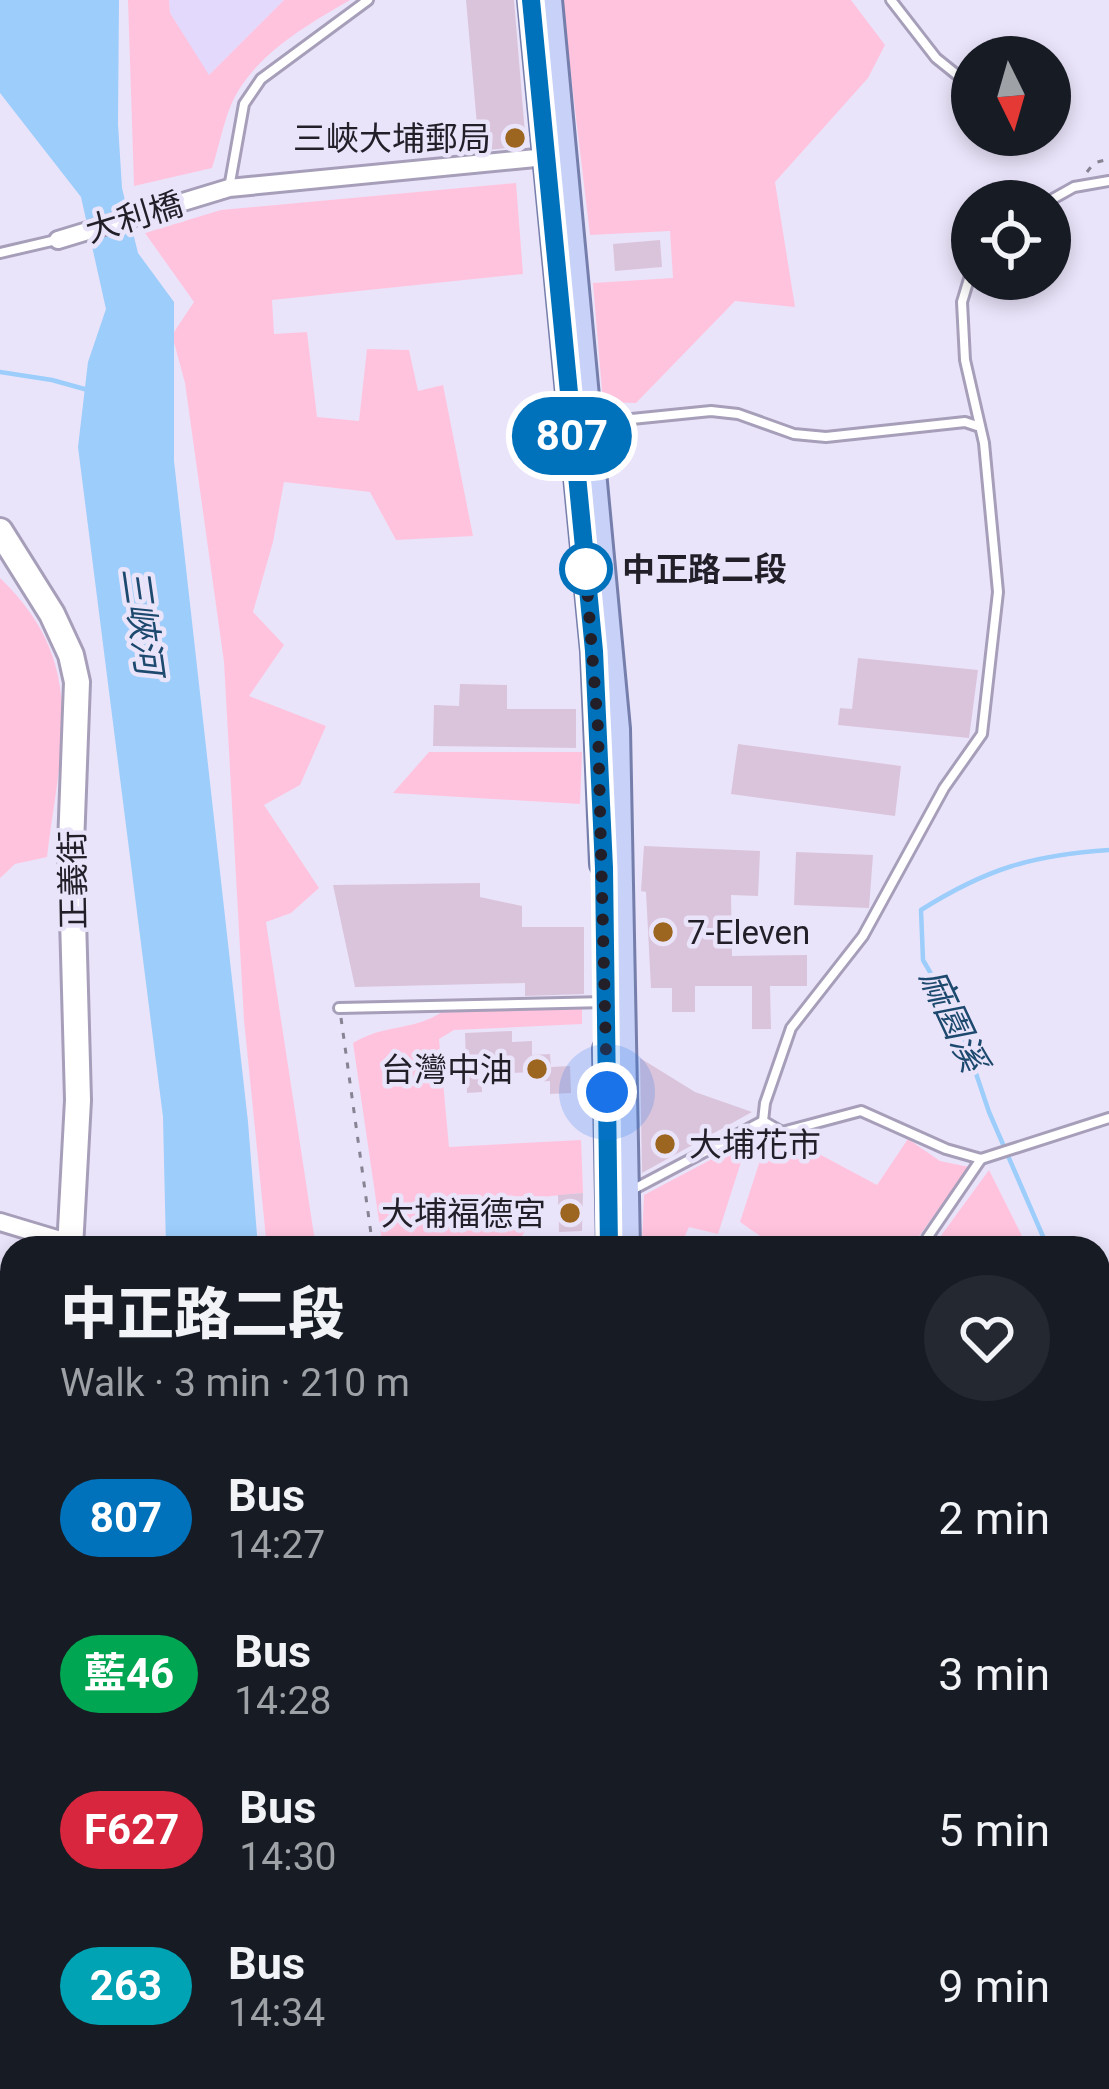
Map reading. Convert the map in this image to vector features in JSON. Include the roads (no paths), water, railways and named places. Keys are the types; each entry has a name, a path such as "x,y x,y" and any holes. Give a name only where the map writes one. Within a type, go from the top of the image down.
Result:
{"main road":[{"path":"531,0 590,423 617,729 627,1236"},
{"path":"549,0 554,156 594,651 610,1236"}],"street":[{"name":"大利橋","path":"58,240 220,191 554,156"},
{"name":"正義街","path":"0,531 52,614 71,655 76,682 71,845 78,1100 70,1236"},
{"path":"0,1222 43,1236"}],"lane":[{"path":"220,191 244,104 261,79 368,0"},
{"path":"891,0 951,70"},
{"path":"1071,189 1109,181"},
{"path":"0,253 58,240"},
{"path":"763,1121 764,1103 791,1028 863,935 944,788 982,734 998,592 984,443 965,360 963,300"},
{"path":"590,423 711,411 738,414 794,434 826,437 965,422 977,426"},
{"path":"339,1008 606,1002"},
{"path":"763,1121 782,1132 861,1111 946,1149 981,1159 1109,1118"},
{"path":"626,1193 763,1121"},
{"path":"928,1236 981,1159"}],"water":[{"name":"三峽河","path":"0,0 119,0 122,188 138,253 174,302 174,461 257,1236 166,1236 163,1117 78,447 88,362 106,309 81,197 0,93"}],"waterway":[{"path":"0,372 88,390"},
{"name":"麻園溪","path":"1043,1236 989,1112 958,1020 923,960 921,910 1010,866 1109,850"}],"place":[{"name":"三峽大埔郵局","path":"515,138"},
{"name":"中正路二段","path":"586,569"},
{"name":"7-Eleven","path":"663,932"},
{"name":"台灣中油","path":"537,1069"},
{"name":"大埔花市","path":"665,1144"},
{"name":"大埔福德宮","path":"570,1213"}]}
